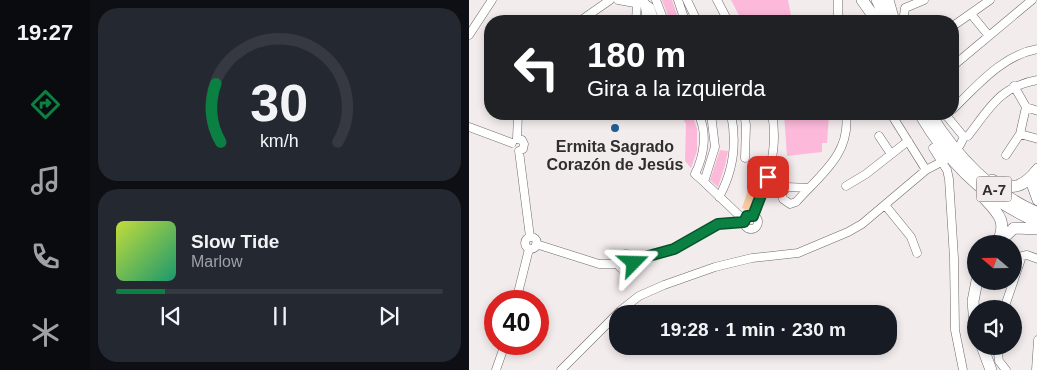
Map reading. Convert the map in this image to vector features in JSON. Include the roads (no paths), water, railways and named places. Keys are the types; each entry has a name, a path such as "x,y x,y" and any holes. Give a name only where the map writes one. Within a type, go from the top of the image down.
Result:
{"highway":[{"path":"862,0 873,15"},
{"path":"868,0 875,15"},
{"path":"877,0 884,15"},
{"path":"888,0 892,15"},
{"name":"A-7","path":"924,120 940,144 970,179 992,198 1014,212 1037,222"},
{"name":"A-7","path":"936,120 961,146 993,188 1017,204 1037,213"},
{"path":"961,146 986,176 1006,187 1026,182 1037,170"},
{"path":"1037,170 1033,186 1037,200"},
{"path":"970,179 975,189 1000,218 1002,230 1000,235"},
{"path":"1004,235 1014,228 1037,229"},
{"path":"985,355 991,370"}],"street":[{"path":"469,35 492,0"},
{"path":"589,15 610,0"},
{"path":"618,0 629,3 641,1 650,7 653,15"},
{"path":"656,0 662,15"},
{"path":"678,0 683,15"},
{"path":"687,0 694,15"},
{"path":"717,0 725,15"},
{"path":"838,0 838,15"},
{"path":"904,15 905,8 924,0"},
{"path":"959,22 990,0"},
{"path":"959,61 1032,0"},
{"path":"638,15 641,1"},
{"path":"641,1 645,15"},
{"path":"971,14 989,36"},
{"path":"959,103 993,70 1021,54 1037,49"},
{"path":"949,120 961,146 998,98 1014,86 1037,80"},
{"path":"1006,155 1020,134 1026,107 1014,86"},
{"path":"1026,107 1037,110"},
{"path":"515,141 517,120"},
{"path":"700,120 703,142 702,157 695,174 744,221 747,228 753,228 757,223 757,219 753,216 747,216 744,221"},
{"path":"704,182 715,146 712,120"},
{"path":"719,197 730,173 735,152 732,120"},
{"path":"745,120 745,158"},
{"path":"753,216 772,163 774,144 772,120"},
{"path":"809,188 834,161 843,146 847,131 846,120"},
{"path":"895,120 926,170"},
{"path":"469,126 515,141 522,140 524,144 523,149 519,151 530,237 535,238 519,290"},
{"path":"1020,134 1037,139"},
{"path":"879,136 891,154"},
{"path":"846,186 866,174 908,140"},
{"path":"933,148 944,161 949,179 954,258 955,330 963,370"},
{"path":"561,370 614,316 639,296 715,267 751,258 798,253 849,232 862,224 926,170 944,161"},
{"path":"885,205 911,237 917,253"},
{"path":"634,260 674,249 718,224 744,221"},
{"path":"533,246 599,264 617,264 626,270 633,266 634,260 629,254 624,254 618,258 617,264"},
{"path":"1007,300 1022,256 1027,255 1037,259"},
{"path":"1037,340 1037,370"},
{"path":"496,370 501,355"},
{"path":"998,355 1005,370"}],"place":[{"name":"Ermita Sagrado Corazón de Jesús","path":"615,128"}]}
